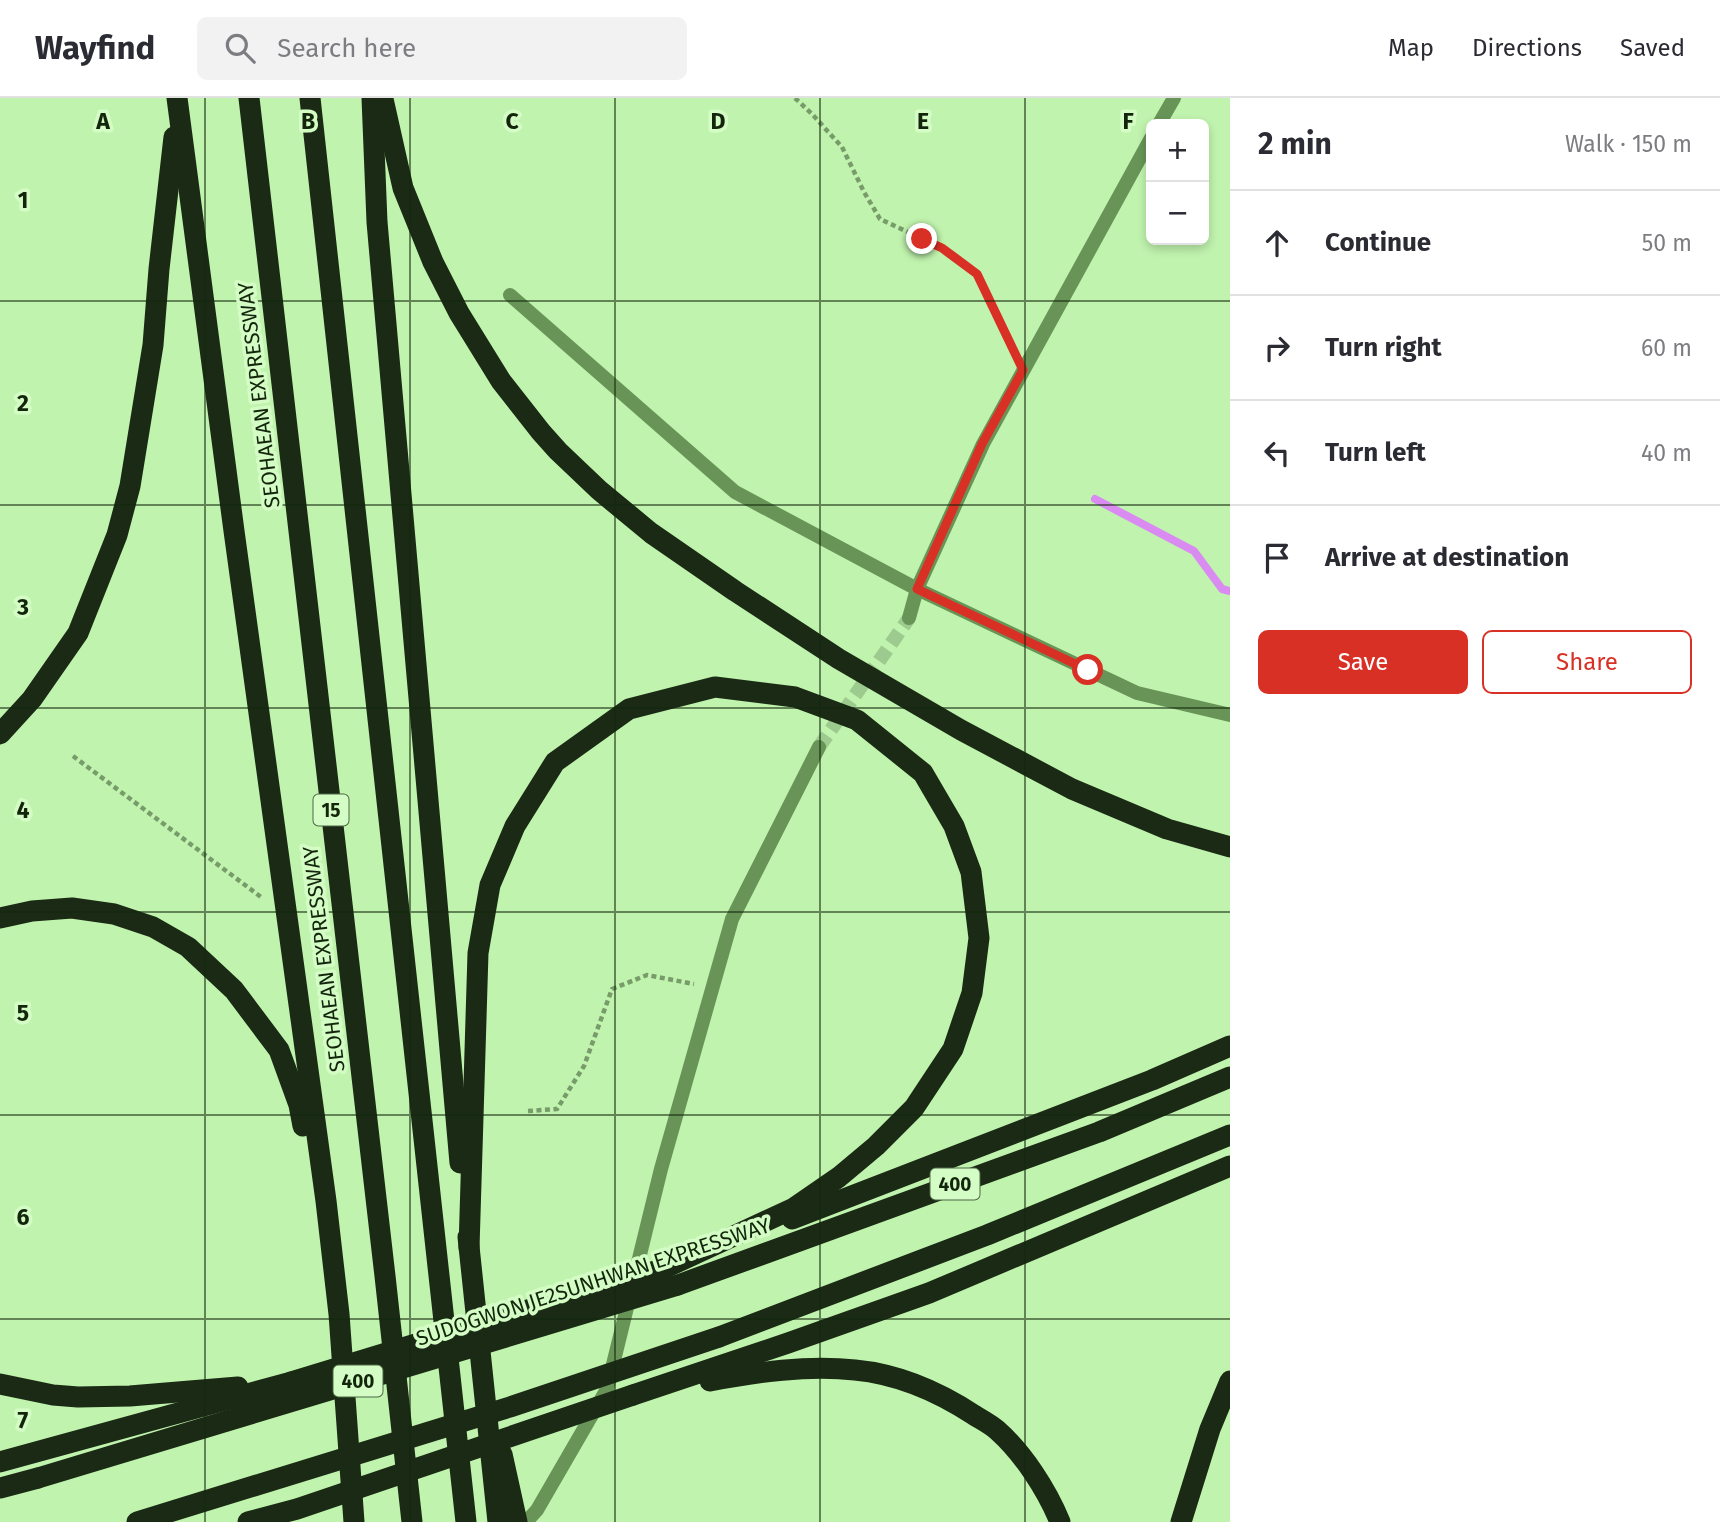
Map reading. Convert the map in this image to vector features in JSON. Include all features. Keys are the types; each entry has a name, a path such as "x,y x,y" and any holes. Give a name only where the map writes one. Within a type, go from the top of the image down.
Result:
{"highway":[{"name":"SEOHAEAN EXPRESSWAY","path":"249,98 412,1522"},
{"path":"310,98 466,1522"},
{"path":"372,98 377,222 452,1086 480,1360 510,1515"},
{"path":"383,98 403,188 433,262 459,313 501,381 541,432 599,490 652,533 735,591 839,659 961,730 1072,789 1167,828 1230,847"},
{"path":"0,734 32,699 78,633 117,535 131,486 153,345 178,101"},
{"path":"178,101 326,1200 339,1314 354,1522"},
{"path":"469,1248 478,953 490,885 515,826 555,762 629,709 715,687 795,697 857,720 923,773 954,826 971,872 979,938 972,993 953,1049 914,1108 876,1146 839,1177 794,1208 672,1276"},
{"path":"0,918 32,911 72,908 114,914 153,927 188,947 234,990 279,1050 299,1105 339,1314"},
{"path":"0,1462 672,1276 1230,1046"},
{"name":"SUDOGWON JE2SUNHWAN EXPRESSWAY","path":"0,1488 672,1276 1099,1132 1230,1077"},
{"path":"137,1522 510,1407 719,1337 987,1235 1230,1135"},
{"path":"248,1522 297,1509 929,1293 1230,1166"},
{"path":"633,1395 748,1374 806,1369 855,1370 891,1377 950,1399 995,1428 1017,1450 1052,1503 1060,1522"},
{"path":"1181,1522 1210,1429 1230,1381"},
{"path":"0,1384 53,1395 78,1397 131,1396 291,1382"}],"street":[{"path":"1162,119 1174,98"},
{"path":"909,618 917,589 982,444 1146,147"},
{"path":"510,295 735,492 917,589 1137,693 1230,715"},
{"path":"510,1515 537,1510 607,1389 661,1169 732,919 819,747"}],"path":[{"path":"795,98 842,147 880,219 942,248 977,274 1023,370"},
{"path":"73,757 261,897"},
{"path":"528,1111 557,1109 584,1066 612,989 647,975 712,988"}],"waterway":[{"path":"1095,499 1194,551 1222,589 1230,591"}],"tunnel":[{"path":"819,747 909,618"}],"route":[{"path":"922,239 942,248 977,274 1023,370 982,444 917,589 1088,670"}]}
